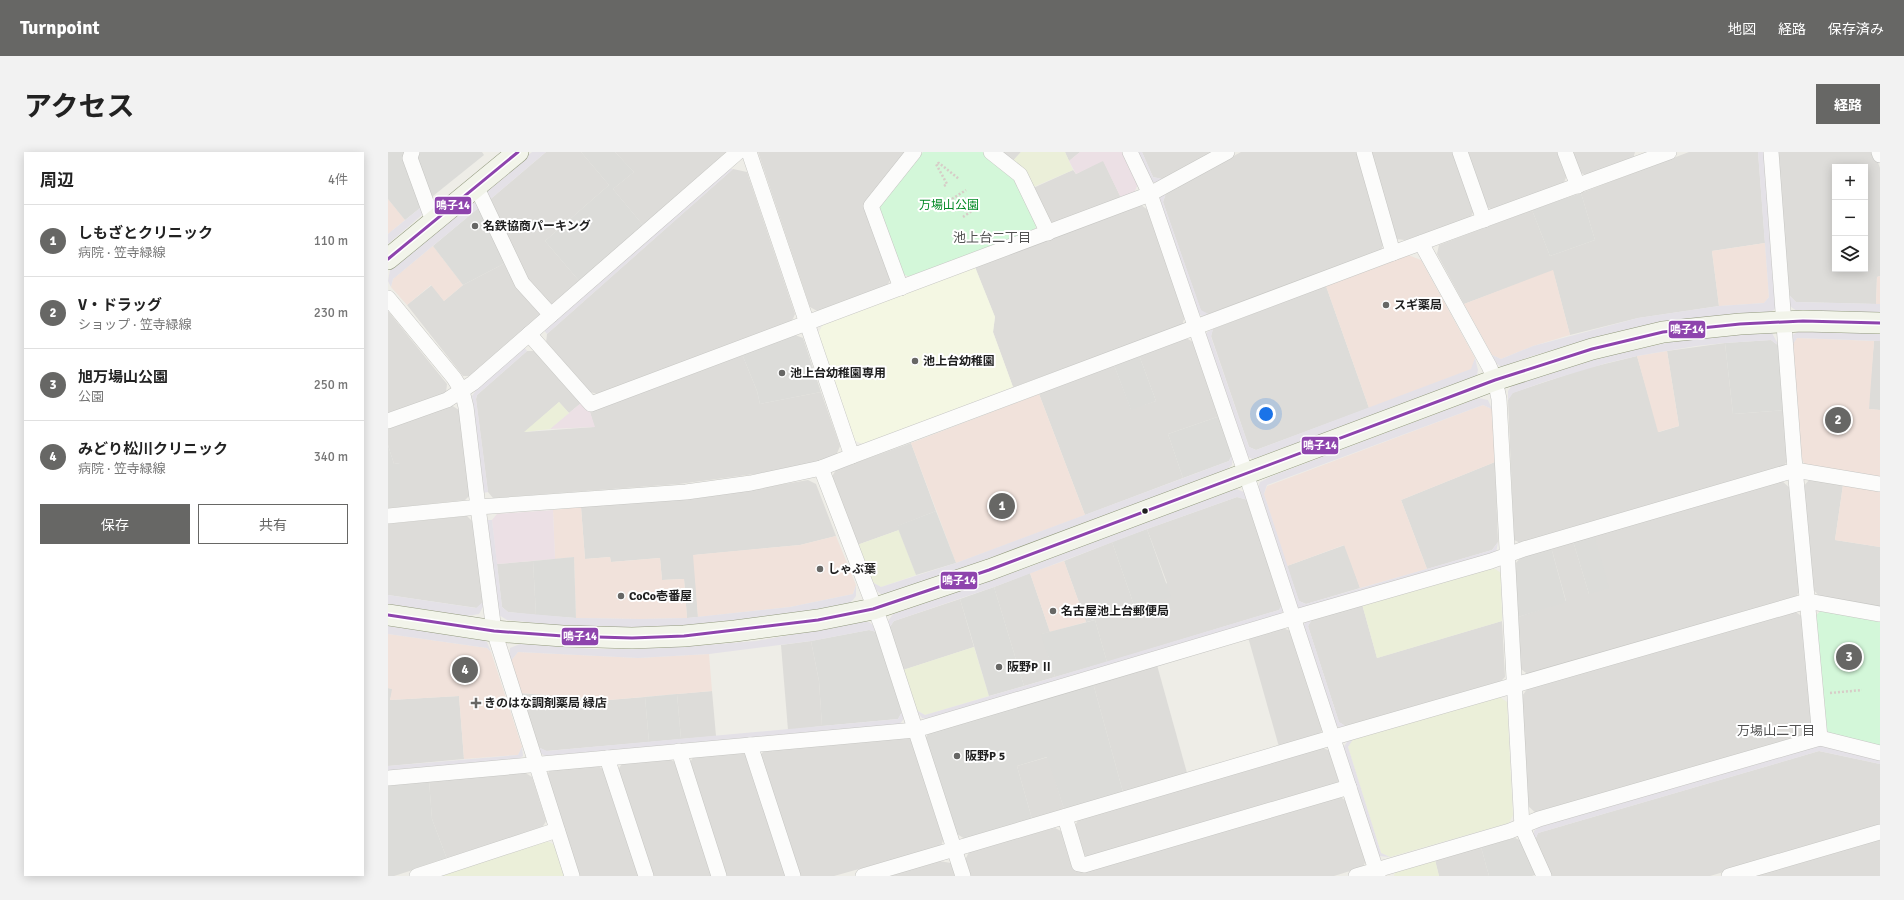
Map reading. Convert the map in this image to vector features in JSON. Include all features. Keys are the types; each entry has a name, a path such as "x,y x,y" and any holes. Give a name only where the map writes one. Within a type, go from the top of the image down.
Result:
{"street":[{"path":"412,152 410,158 433,221"},
{"path":"388,259 518,152"},
{"path":"388,422 447,400 462,391 738,152"},
{"path":"749,152 806,324 852,456"},
{"path":"901,288 871,206 914,152"},
{"path":"991,152 1020,175 1048,232"},
{"path":"1130,152 1150,194 1246,474 1377,873"},
{"path":"529,334 591,404 1150,194 1227,152"},
{"path":"1364,152 1393,253"},
{"path":"1460,152 1484,220"},
{"path":"1565,152 1578,186"},
{"path":"388,516 478,507 686,492 751,483 821,468 1393,253 1578,186 1644,157 1669,152"},
{"path":"1770,152 1820,738"},
{"path":"476,186 522,283 551,315"},
{"path":"1421,243 1495,380 1499,399 1522,826 1544,876"},
{"path":"388,298 454,378 462,391 466,407 494,631 535,764 572,876"},
{"path":"388,615 494,631 563,636 632,638 684,636 818,620 874,609 990,570 1495,380 1592,349 1663,332 1740,324 1784,321 1880,323"},
{"path":"821,468 882,627 963,876"},
{"path":"388,778 915,730 1492,561 1507,555 1796,470 1880,484"},
{"path":"863,876 1514,685 1808,601 1880,614"},
{"path":"1356,876 1377,873 1522,826 1539,819 1820,738 1880,753"},
{"path":"750,745 793,876"},
{"path":"679,751 720,876"},
{"path":"607,758 646,876"},
{"path":"1065,817 1079,864 1084,865 1349,788"},
{"path":"417,876 557,830"},
{"path":"1729,876 1880,832"}],"path":[{"path":"944,186 947,184 936,164 939,163 959,179"},
{"path":"952,199 966,190"},
{"path":"963,217 976,208"},
{"path":"1816,694 1862,690"}],"shaded area":[{"path":"388,152 408,152 425,204 405,220 388,199"},
{"path":"414,152 482,152 484,155 428,200"},
{"path":"532,152 546,152 486,203 486,191"},
{"path":"546,152 581,152 609,185 545,241 580,282 548,309 524,281 486,203"},
{"path":"581,152 615,152 634,172 613,189 643,225 580,282 545,241 609,185"},
{"path":"615,152 726,152 643,225 613,189 634,172"},
{"path":"758,152 907,152 864,206 891,278 887,286 819,312 810,307"},
{"path":"997,152 1021,152 1011,163"},
{"path":"1021,152 1065,152 1073,170 1031,188 1011,163"},
{"path":"1065,152 1080,152 1069,161"},
{"path":"1080,152 1123,152 1138,184 1134,193 1121,198 1103,161 1076,174 1069,161"},
{"path":"1136,152 1142,152 1153,177 1162,179 1157,182 1152,182"},
{"path":"1142,152 1213,152 1162,179 1153,177"},
{"path":"1241,152 1358,152 1384,241 1381,251 1208,314 1201,311 1163,202 1166,193"},
{"path":"1371,152 1455,152 1475,209 1470,218 1405,240 1396,239"},
{"path":"1465,152 1558,152 1567,175 1563,185 1492,210 1483,204"},
{"path":"1572,152 1635,152 1633,159 1588,176 1579,172"},
{"path":"1689,152 1758,152 1765,243 1712,251 1719,306 1638,318 1570,335 1553,271 1464,304 1437,254 1439,245 1532,210 1550,256 1595,240 1581,193"},
{"path":"1758,152 1764,152 1776,306 1774,310 1766,313 1568,346 1532,356 1501,367 1496,363 1492,355 1501,359 1533,346 1638,318 1719,306 1764,303 1769,297"},
{"path":"1776,152 1874,152 1880,168 1880,276 1877,277 1876,304 1796,302 1789,295"},
{"path":"1103,160 1121,198 1055,223 1046,220 1031,189 1073,170 1076,174"},
{"path":"727,168 733,169 547,334 544,330"},
{"path":"733,169 747,172 795,314 791,323 598,394 590,392 546,343 547,334"},
{"path":"1166,193 1163,202 1201,310 1208,314 1202,316 1198,313 1159,198"},
{"path":"1581,193 1595,240 1550,256 1532,210"},
{"path":"388,199 405,220 388,234"},
{"path":"472,203 482,205 393,279 391,287 388,281 390,270"},
{"path":"425,204 423,214 388,244 388,234"},
{"name":"名鉄協商パーキング","path":"482,205 509,261 463,285 433,246"},
{"path":"1141,205 1148,210 1185,317 1182,325 1013,387 993,332 995,317 975,267"},
{"path":"1765,243 1769,297 1764,303 1719,306 1712,251"},
{"path":"433,246 463,285 444,301 431,285 407,305 391,287 393,279"},
{"path":"1408,255 1421,260 1475,358 1472,369 1369,408 1326,286"},
{"path":"509,261 545,311 472,376 463,376 407,305 432,285 444,301 463,285"},
{"name":"池上台幼稚園","path":"975,267 995,317 993,332 1013,387 863,444 855,441 818,334 823,324"},
{"path":"1553,270 1570,335 1533,346 1501,359 1492,355 1464,304"},
{"path":"1880,276 1880,304 1876,304 1877,277"},
{"path":"1326,286 1369,408 1256,450 1249,447 1211,336 1213,329"},
{"path":"1789,295 1796,302 1880,304 1880,314 1798,312 1790,306"},
{"path":"388,311 447,384 446,393 388,414"},
{"path":"1213,329 1211,337 1249,447 1256,450 1471,369 1475,358 1478,370 1477,375 1473,378 1253,459 1246,456 1205,336 1207,332"},
{"path":"1801,330 1880,333 1880,341 1797,338 1791,347 1791,336"},
{"path":"1765,332 1772,333 1779,346 1771,340 1725,343 1696,346 1637,356 1607,363 1547,381 1513,393 1508,400 1508,391 1513,384 1579,362 1680,340"},
{"name":"池上台幼稚園専用","path":"795,335 803,338 821,392 760,404 757,391 742,354"},
{"path":"1186,338 1195,343 1220,416 1168,434 1183,478 1085,515 1039,394 1114,365 1131,409 1156,401 1139,355"},
{"path":"1797,338 1874,341 1869,409 1880,410 1880,478 1805,465 1800,455 1791,347"},
{"path":"1771,340 1779,346 1785,410 1733,414 1725,343"},
{"path":"1874,341 1880,341 1880,410 1868,409"},
{"path":"1725,343 1733,414 1785,410 1788,459 1783,468 1523,544 1514,540 1508,400 1512,393 1584,369 1637,356 1659,432 1679,426 1667,351"},
{"path":"524,347 527,351 477,395 476,399 488,492 483,493 472,396 477,389"},
{"path":"527,351 536,351 581,403 569,413 559,402 525,432 594,427 590,412 742,354 757,391 760,404 821,392 840,446 836,456 820,462 778,471 679,484 493,498 488,492 476,399 477,395"},
{"path":"1667,351 1679,426 1658,432 1637,356"},
{"path":"1139,355 1156,401 1131,410 1114,365"},
{"path":"1039,394 1085,515 956,563 911,443"},
{"path":"1478,398 1488,400 1492,409 1483,405 1267,485 1264,494 1299,601 1306,604 1492,550 1498,542 1496,553 1298,608 1258,487 1260,482 1272,476"},
{"path":"559,402 569,413 550,429 524,432"},
{"path":"581,403 590,412 595,427 550,429"},
{"path":"451,405 459,410 470,495 465,500 400,507 400,463 394,464 388,445 388,429"},
{"path":"1483,405 1492,409 1495,462 1401,500 1427,569 1360,588 1344,545 1287,566 1264,494 1267,486"},
{"path":"1220,416 1233,453 1229,461 1183,478 1168,434"},
{"path":"911,443 936,511 898,526 899,530 857,545 831,478 836,470"},
{"path":"388,445 394,464 400,463 400,507 388,508"},
{"path":"1233,453 1232,465 1225,471 933,579 887,594 881,594 877,591 872,582 881,587 956,563 1229,461"},
{"path":"1495,462 1498,542 1492,550 1427,569 1401,500"},
{"path":"1810,479 1843,485 1835,540 1880,547 1880,607 1819,596 1812,588 1803,487"},
{"path":"808,480 816,484 836,536 800,545 694,555 698,617 687,618 684,579 662,580 660,558 611,562 610,557 585,559 581,507 726,494"},
{"path":"1782,481 1791,489 1800,590 1795,599 1530,676 1521,669 1518,617 1566,601 1551,547 1573,541 1589,594 1594,535"},
{"path":"1843,485 1880,491 1880,547 1835,540"},
{"path":"1236,489 1244,492 1248,500 1237,497 1147,529 994,587 894,621 889,628 888,621 893,614 1029,567 1144,521"},
{"path":"1237,497 1248,500 1283,603 1279,610 1107,662 1095,620 1086,622 1064,561 1112,542 1135,608 1167,583 1147,529"},
{"path":"581,507 585,559 610,557 611,562 660,558 662,580 684,579 687,618 576,618 574,557 555,559 553,510"},
{"path":"553,510 555,559 497,564 492,520 497,514"},
{"path":"936,511 956,563 916,575 897,526"},
{"path":"467,516 473,522 483,602 477,608 388,595 388,524"},
{"path":"486,520 492,520 502,607 508,612 576,618 687,618 790,607 853,594 856,585 856,596 849,603 784,616 706,625 634,629 555,625 507,620 499,615"},
{"path":"1147,529 1171,597 1135,608 1112,542"},
{"path":"899,530 916,575 881,587 872,582 857,545"},
{"path":"1594,535 1609,588 1589,594 1573,541"},
{"path":"836,536 856,585 853,594 790,607 698,617 693,555 800,545"},
{"path":"1345,545 1360,588 1306,604 1299,601 1287,566"},
{"path":"1551,547 1566,602 1518,617 1515,564 1522,556"},
{"path":"574,557 576,618 536,615 533,561"},
{"path":"533,561 536,615 508,612 502,607 497,564"},
{"path":"1064,561 1086,622 1050,632 1030,573"},
{"path":"1492,567 1501,573 1502,621 1377,658 1362,604"},
{"path":"1030,573 1050,632 1042,634 1055,677 1024,686 994,587"},
{"path":"994,587 1024,686 989,696 960,599"},
{"path":"388,595 476,608 483,602 483,607 479,614 467,616 388,604"},
{"path":"960,599 974,647 903,670 889,628 894,621"},
{"path":"1283,603 1284,610 1279,616 927,719 922,718 916,710 925,715 1279,610"},
{"path":"1362,604 1377,658 1502,621 1505,677 1498,684 1347,727 1339,722 1308,626 1313,618"},
{"path":"1794,611 1803,617 1812,726 1806,736 1537,814 1528,806 1522,696 1528,688"},
{"path":"1313,618 1308,626 1339,722 1347,727 1340,728 1336,725 1303,626 1306,621"},
{"path":"1095,620 1107,662 1055,677 1041,634"},
{"path":"869,622 874,626 877,632 869,630 811,641 709,654 638,658 518,652 510,662 509,656 510,648 520,644 594,649 636,649 708,645 756,641"},
{"path":"388,626 481,639 487,642 491,652 487,648 388,634"},
{"path":"1282,628 1291,631 1324,729 1317,736 1279,747 1248,637"},
{"path":"869,630 877,632 903,710 898,719 822,726 819,681 811,641"},
{"path":"388,634 487,648 491,652 522,747 518,755 464,759 459,696 390,700 392,689 388,688"},
{"path":"811,641 819,681 822,726 788,730 781,645"},
{"path":"974,647 989,696 925,715 916,710 903,670"},
{"path":"518,652 638,658 709,654 712,691 609,700 520,693 510,662"},
{"path":"1157,665 1187,773 1123,792 1093,683"},
{"path":"1093,683 1123,792 1064,809 1047,757 1017,766 1032,819 965,839 957,834 925,739 930,730"},
{"path":"388,688 393,689 390,700 459,696 464,759 388,766"},
{"path":"712,691 716,736 681,739 677,694"},
{"path":"520,693 609,700 645,697 649,742 546,751 538,747"},
{"path":"677,694 681,739 649,742 645,697"},
{"path":"1498,696 1507,702 1513,815 1509,823 1390,857 1381,853 1348,747 1353,739"},
{"path":"903,710 903,720 899,725 546,756 541,754 538,747 547,751 898,719"},
{"path":"906,735 914,742 945,835 941,846 834,876 798,876 759,757 766,748"},
{"path":"1353,739 1348,747 1381,853 1390,857 1378,856 1343,748 1347,742"},
{"path":"1817,744 1880,758 1880,764 1819,751 1538,833 1535,840 1534,831 1539,827"},
{"path":"522,747 523,756 517,760 388,771 388,766 518,755"},
{"path":"1323,748 1333,752 1340,777 1336,786 1090,858 1080,853 1074,828 1078,820"},
{"path":"740,751 749,757 789,876 726,876 689,764 694,756"},
{"path":"1819,751 1880,764 1880,826 1710,876 1551,876 1535,840 1538,833"},
{"path":"1048,757 1064,809 1032,819 1017,766"},
{"path":"669,759 675,762 713,876 653,876 618,770 623,762"},
{"path":"597,765 604,770 639,876 579,876 546,776 551,769"},
{"path":"524,772 532,777 546,821 542,828 447,859 432,819 429,780"},
{"path":"429,780 432,819 447,859 394,876 388,876 388,784"},
{"path":"1339,796 1349,803 1367,858 1363,867 1334,876 970,876 965,860 970,850 1055,828 1065,833 1076,871"},
{"path":"1515,838 1524,842 1537,874 1532,876 1489,876 1481,847"},
{"path":"1880,838 1880,876 1746,876"},
{"path":"547,841 555,845 565,876 440,876"},
{"path":"1481,847 1489,876 1439,876 1435,860"},
{"path":"1435,860 1439,876 1394,876 1395,872"},
{"path":"939,861 951,863 955,876 887,876"}],"green space":[{"name":"万場山公園","path":"923,152 985,152 1016,177 1038,222 1034,231 910,277 903,274 879,212 880,205"},
{"path":"1822,610 1880,620 1880,746 1830,734 1825,728 1814,617"}],"transit line":[{"name":"鳴子14","path":"388,259 518,152"},
{"name":"鳴子14","path":"388,615 494,631 563,636 632,638 684,636 818,620 873,609 989,570 1495,380 1592,349 1663,332 1740,324 1803,321 1880,323"}],"place":[{"name":"名鉄協商パーキング","path":"475,226"},
{"name":"スギ薬局","path":"1386,305"},
{"name":"池上台幼稚園","path":"915,361"},
{"name":"池上台幼稚園専用","path":"782,373"},
{"name":"V・ドラッグ","path":"1838,420"},
{"name":"しもざとクリニック","path":"1002,506"},
{"name":"しゃぶ葉","path":"820,569"},
{"name":"CoCo壱番屋","path":"621,596"},
{"name":"名古屋池上台郵便局","path":"1053,611"},
{"name":"旭万場山公園","path":"1849,657"},
{"name":"阪野P Ⅱ","path":"999,667"},
{"name":"みどり松川クリニック","path":"465,670"},
{"name":"きのはな調剤薬局 緑店","path":"476,703"},
{"name":"阪野P 5","path":"957,756"}],"district":[{"name":"池上台二丁目","path":"992,237"},
{"name":"万場山二丁目","path":"1776,730"}]}
